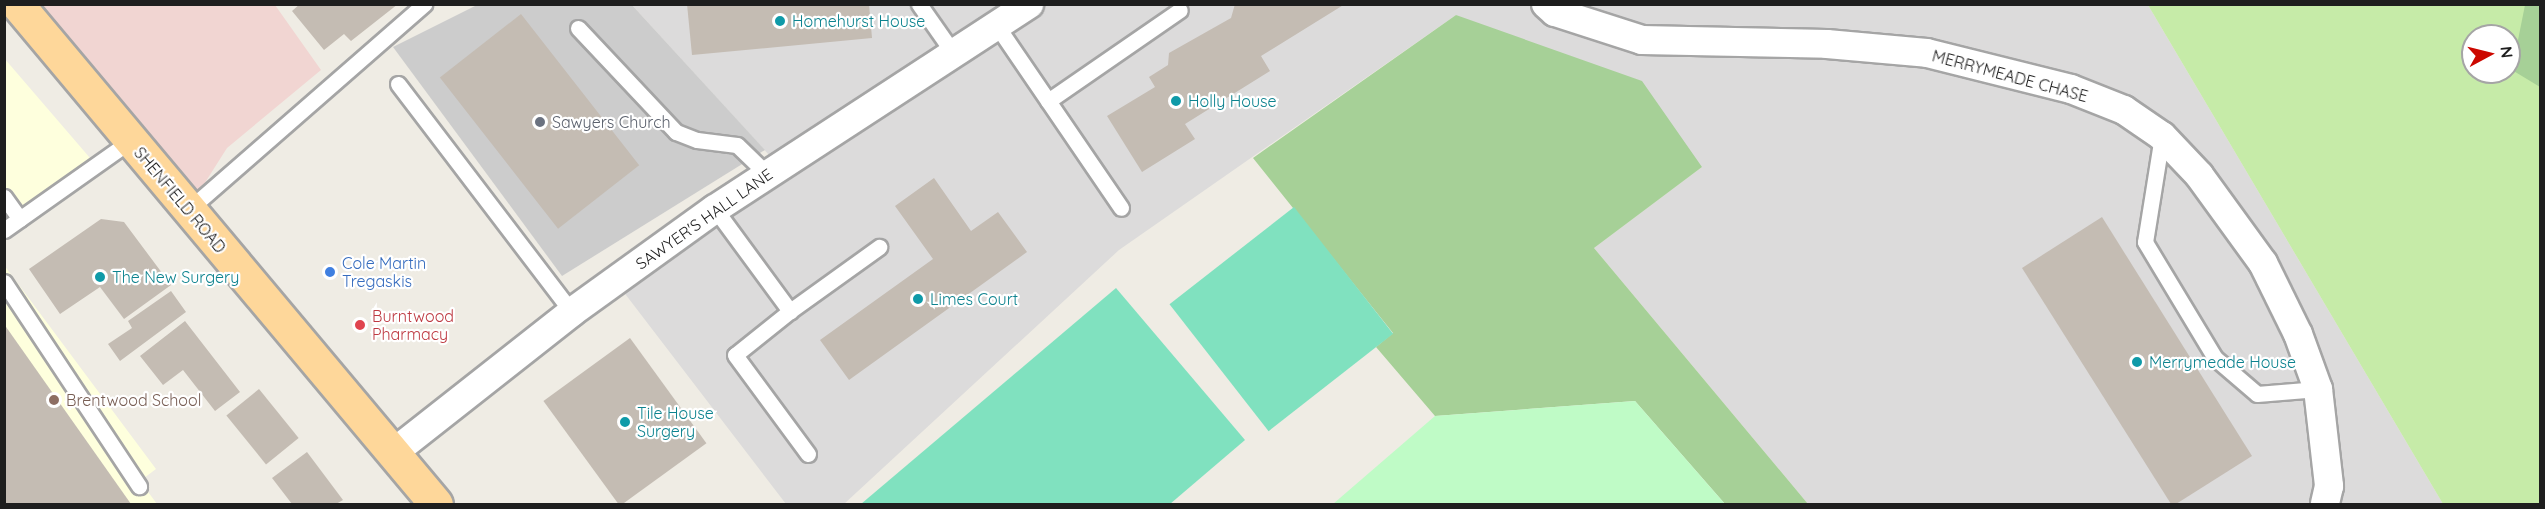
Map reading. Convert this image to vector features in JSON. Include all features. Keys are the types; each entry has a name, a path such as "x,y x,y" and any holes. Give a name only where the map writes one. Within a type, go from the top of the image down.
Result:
{"main road":[{"name":"SHENFIELD ROAD","path":"17,4 187,211 326,369 436,504"}],"street":[{"name":"SAWYER'S HALL LANE","path":"393,453 572,312 715,209 1029,4"},
{"name":"MERRYMEADE CHASE","path":"1546,4 1555,12 1642,40 1827,44 1927,53 2071,89 2124,110 2162,136 2199,176 2263,264 2298,334 2318,389 2330,486 2325,504"}],"lane":[{"path":"187,211 424,4"},
{"path":"919,4 954,54"},
{"path":"1048,101 1180,10"},
{"path":"997,26 1121,208"},
{"path":"578,28 676,132 697,140 737,145 768,175"},
{"path":"398,84 572,312"},
{"path":"2162,136 2145,242 2215,358 2257,394 2318,389"},
{"path":"4,231 130,141"},
{"path":"4,197 20,219"},
{"path":"715,209 790,312"},
{"path":"807,454 735,355 879,247"},
{"path":"4,282 139,486"}],"shaded area":[{"path":"17,5 275,5 321,70 227,148 187,211"},
{"path":"477,5 632,5 765,150 562,276 393,47"},
{"path":"632,5 2148,5 2443,504 1808,504 1594,248 1702,167 1456,15 1119,250 844,504 786,504 616,282 780,167"},
{"path":"4,58 90,158 5,220 4,220"},
{"name":"Brentwood School","path":"4,265 156,469 140,481 157,504 5,504"}],"green space":[{"path":"2148,5 2540,5 2540,504 2443,504"},
{"path":"2525,5 2540,5 2540,87 2521,75 2521,25"},
{"path":"1456,15 1642,81 1702,167 1594,248 1808,504 1725,504 1635,401 1435,416 1376,347 1393,333 1253,158"},
{"path":"1294,207 1393,334 1269,431 1169,304"},
{"path":"1116,288 1245,440 1170,504 861,504"},
{"path":"1635,401 1725,504 1333,504 1435,416"}],"building":[{"path":"300,4 398,4 351,41 344,34 324,50 292,11"},
{"name":"Homehurst House","path":"687,4 869,4 872,38 692,55"},
{"name":"Holly House","path":"1235,4 1345,4 1261,56 1270,71 1185,124 1195,139 1142,172 1107,116 1155,87 1149,77 1168,65 1169,53 1231,18"},
{"name":"Sawyers Church","path":"521,14 639,165 558,229 440,77"},
{"name":"Limes Court","path":"934,178 971,231 998,212 1027,252 849,380 820,340 933,259 895,206"},
{"name":"Merrymeade House","path":"2102,217 2252,456 2176,504 2171,504 2022,268"},
{"name":"The New Surgery","path":"101,219 124,222 171,285 124,319 100,287 60,314 29,269"},
{"path":"171,291 186,312 120,361 108,344 132,328 128,321"},
{"path":"185,321 240,392 215,411 183,370 163,385 140,356"},
{"path":"4,324 131,504 4,504"},
{"name":"Tile House Surgery","path":"630,338 706,443 623,504 618,504 543,401"},
{"path":"259,389 299,438 266,464 226,415"},
{"path":"307,452 343,500 336,504 292,504 272,478"}],"place":[{"name":"Homehurst House","path":"780,21"},
{"name":"Holly House","path":"1176,101"},
{"name":"Sawyers Church","path":"540,122"},
{"name":"Cole Martin Tregaskis","path":"330,272"},
{"name":"The New Surgery","path":"100,277"},
{"name":"Limes Court","path":"918,299"},
{"name":"Burntwood Pharmacy","path":"360,325"},
{"name":"Merrymeade House","path":"2137,362"},
{"name":"Brentwood School","path":"54,400"},
{"name":"Tile House Surgery","path":"625,422"}]}
